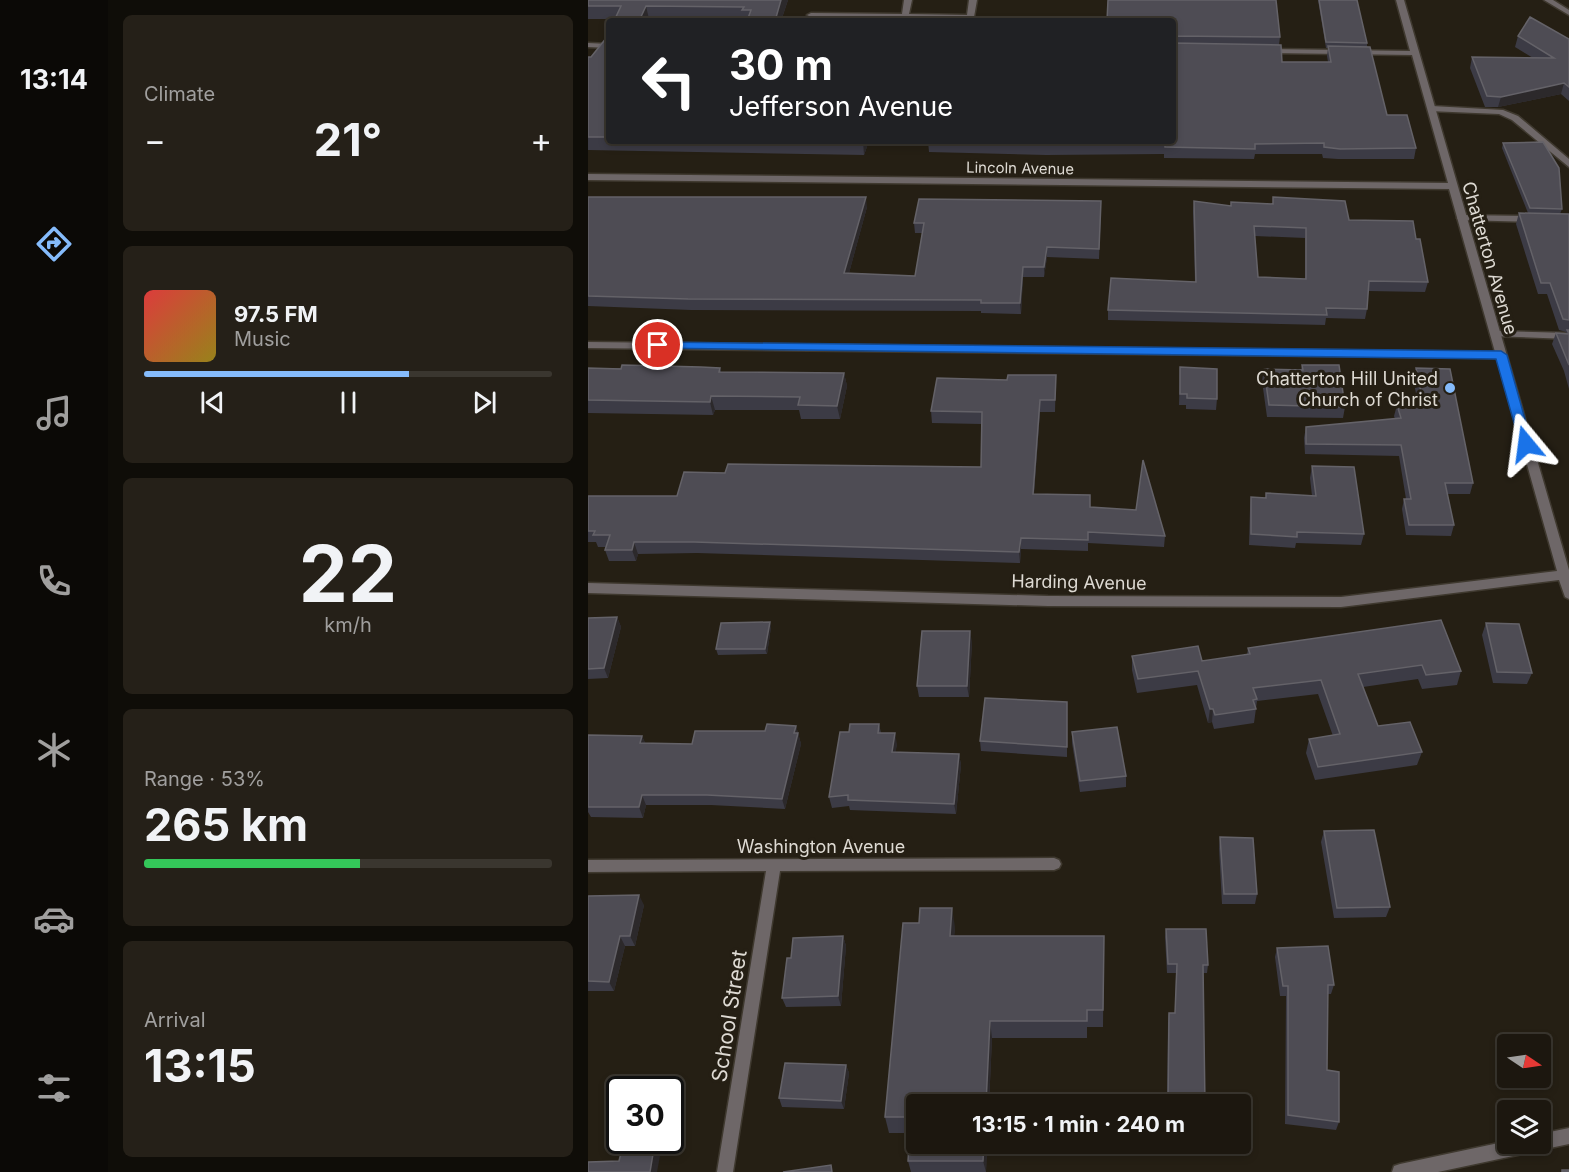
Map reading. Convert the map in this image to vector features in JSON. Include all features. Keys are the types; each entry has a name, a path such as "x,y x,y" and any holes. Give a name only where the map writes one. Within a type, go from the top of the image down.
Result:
{"street":[{"path":"905,18 908,0"},
{"path":"938,18 970,17 973,0"},
{"name":"Chatterton Avenue","path":"1400,0 1566,575 1569,594"},
{"path":"1548,0 1569,13"},
{"path":"812,15 882,18"},
{"path":"588,45 606,46"},
{"path":"1254,51 1414,53"},
{"path":"1431,109 1500,112 1515,118 1569,164"},
{"name":"Lincoln Avenue","path":"588,177 1453,186"},
{"path":"1462,218 1545,220"},
{"path":"1495,334 1569,336"},
{"path":"588,345 1501,355"},
{"name":"Harding Avenue","path":"588,588 1048,601 1341,602 1566,575"},
{"name":"Washington Avenue","path":"588,866 1054,864"},
{"name":"School Street","path":"724,1172 774,866"},
{"path":"1551,1140 1569,1136"},
{"path":"1400,1172 1497,1151"}],"building":[{"path":"588,0 781,0 776,18 748,18 751,10 742,10 744,7 646,6 640,18 615,18 621,6 588,6"},
{"path":"1108,0 1276,0 1280,37 1176,36 1176,18 1107,18"},
{"path":"1319,0 1357,0 1367,43 1326,42"},
{"path":"1530,17 1569,39 1569,87 1564,83 1501,97 1487,96 1472,57 1554,58 1518,36"},
{"path":"606,38 606,137 588,137 588,57 591,57"},
{"path":"1176,43 1281,45 1282,62 1331,62 1328,46 1370,47 1387,115 1407,115 1416,148 1340,149 1324,147 1324,143 1255,144 1255,149 1165,147 1165,144 1176,144"},
{"path":"1543,142 1559,168 1562,209 1530,208 1503,143"},
{"path":"1016,144 1165,144 1046,145"},
{"path":"588,197 866,197 844,273 915,276 924,223 914,223 919,199 1101,201 1099,249 1047,247 1044,267 1023,267 1020,303 981,303 981,300 688,299 588,296"},
{"path":"1273,197 1345,201 1349,220 1413,221 1416,239 1420,239 1428,282 1369,281 1367,309 1326,308 1327,315 1108,310 1111,278 1196,282 1194,201 1231,206 1231,202 1273,204","holes":["1254,226 1306,228 1306,279 1258,277"]},
{"path":"1519,213 1569,214 1569,320 1563,319 1550,283 1541,283"},
{"path":"1556,333 1569,334 1569,365"},
{"path":"622,365 720,368 719,372 844,373 837,406 798,405 800,397 711,396 710,402 588,400 588,368 621,369"},
{"path":"1302,365 1339,365 1345,407 1269,405 1264,369 1303,370"},
{"path":"1180,367 1217,369 1217,399 1187,398 1187,394 1180,394"},
{"path":"1416,368 1450,369 1473,483 1445,483 1454,525 1409,525 1404,499 1411,499 1401,445 1306,444 1306,427 1401,418 1397,405 1423,402"},
{"path":"1008,375 1056,375 1055,400 1040,400 1033,494 1090,495 1090,507 1136,510 1143,460 1165,536 1088,532 1088,540 1021,538 1019,552 694,542 634,542 632,550 605,550 610,535 593,535 595,531 588,531 588,496 677,496 684,472 725,473 728,464 981,467 982,412 931,411 937,378 1007,380"},
{"path":"1312,466 1354,467 1364,534 1297,532 1297,537 1251,534 1251,497 1266,498 1266,493 1316,496"},
{"path":"617,617 604,668 588,669 588,618"},
{"path":"1441,620 1461,671 1426,675 1422,665 1358,674 1378,726 1410,722 1422,752 1318,767 1309,739 1340,734 1321,680 1253,688 1257,699 1253,700 1256,709 1215,715 1213,709 1210,709 1198,671 1138,679 1132,656 1198,646 1202,661 1250,654 1248,648"},
{"path":"770,622 765,649 716,649 721,623"},
{"path":"1486,623 1519,624 1532,673 1497,672"},
{"path":"922,631 970,631 967,686 917,686"},
{"path":"985,698 1067,702 1067,747 980,741"},
{"path":"767,724 796,726 794,733 798,733 782,799 707,795 642,795 639,807 588,807 588,735 642,736 640,743 692,744 695,731 765,731"},
{"path":"850,724 879,724 878,733 895,733 892,752 959,754 954,804 848,800 848,795 829,797 840,732 849,732"},
{"path":"1117,727 1126,776 1080,781 1072,732"},
{"path":"1374,830 1390,907 1337,908 1324,831"},
{"path":"1220,837 1253,838 1257,894 1224,894"},
{"path":"639,895 630,936 620,936 609,982 588,981 588,896"},
{"path":"920,908 952,908 950,936 1104,936 1103,1010 1087,1010 1087,1021 990,1021 986,1094 906,1094 906,1117 885,1117 903,923 919,923"},
{"path":"1166,929 1206,929 1208,965 1203,965 1205,1094 1168,1094 1169,1013 1175,1013 1177,964 1168,964"},
{"path":"843,936 838,996 782,998 787,958 791,958 793,938"},
{"path":"1328,946 1334,985 1328,985 1327,1070 1339,1072 1339,1122 1288,1115 1288,986 1283,986 1277,948"},
{"path":"785,1063 846,1065 841,1101 779,1098"},
{"path":"621,1154 653,1154 650,1172 588,1172 588,1162 619,1161"},
{"path":"908,1154 983,1154 983,1161 908,1161"},
{"path":"831,1165 832,1172 783,1172"}],"place":[{"name":"Chatterton Hill United Church of Christ","path":"1450,388"}],"route":[{"path":"658,345 1501,355 1526,444"}]}
